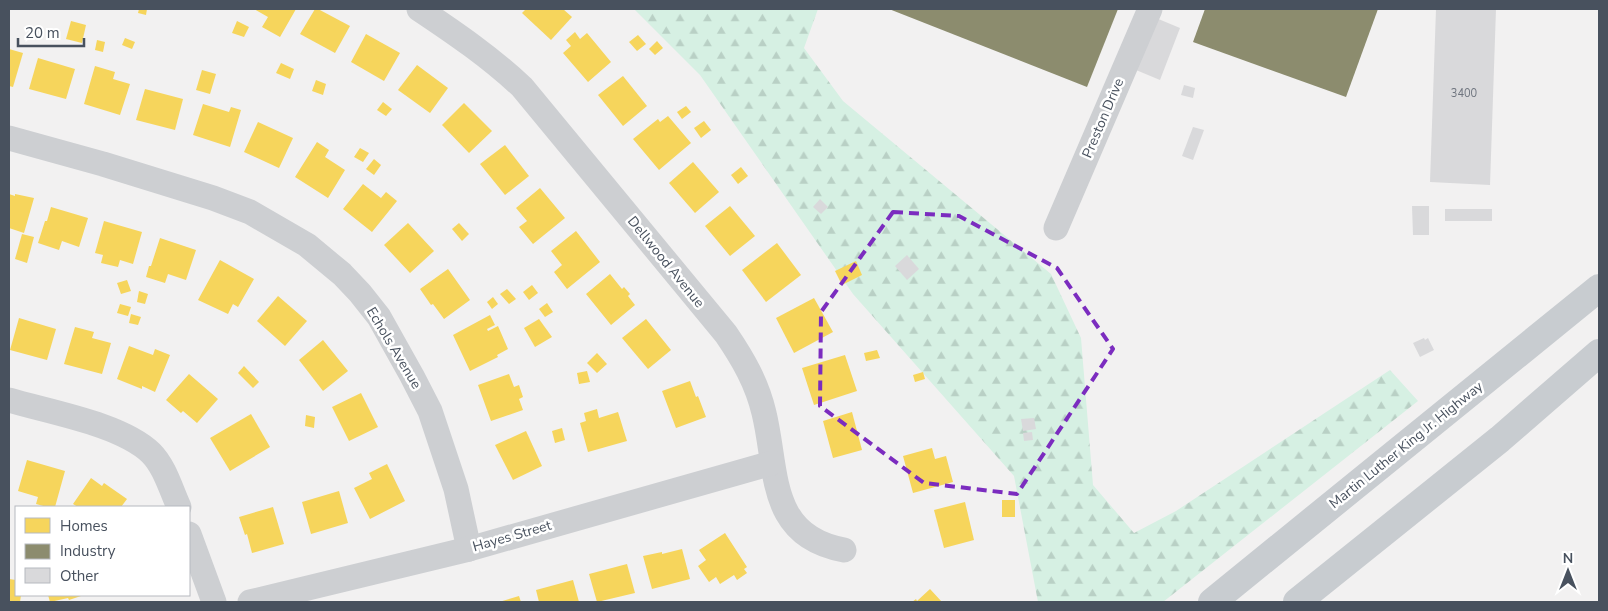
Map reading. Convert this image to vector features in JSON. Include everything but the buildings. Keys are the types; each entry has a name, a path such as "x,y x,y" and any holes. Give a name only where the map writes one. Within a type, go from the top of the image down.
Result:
{"main road":[{"name":"Martin Luther King Jr. Highway","path":"1212,602 1599,288"},
{"path":"1297,602 1500,439 1599,354"}],"street":[{"name":"Dellwood Avenue","path":"420,9 500,66 522,87 726,334 750,371 758,390 782,504 800,529 830,548 844,550"},
{"name":"Preston Drive","path":"1056,228 1150,9"},
{"name":"Echols Avenue","path":"9,138 103,164 213,198 250,212 307,246 342,274 360,293 378,318 395,345 430,411 456,489 469,549"},
{"path":"9,400 87,421 114,431 150,452 158,462 179,506"},
{"name":"Hayes Street","path":"250,602 469,549 772,463"},
{"path":"190,537 214,602"}],"highlighted area":[{"path":"893,212 959,216 1057,268 1113,349 1017,494 924,483 820,406 821,312"}],"green space":[{"path":"634,9 818,9 804,48 843,101 1051,274 1081,338 1093,485 1134,533 1176,511 1390,370 1418,401 1163,602 1038,602 1014,476 853,294 700,75"}]}
